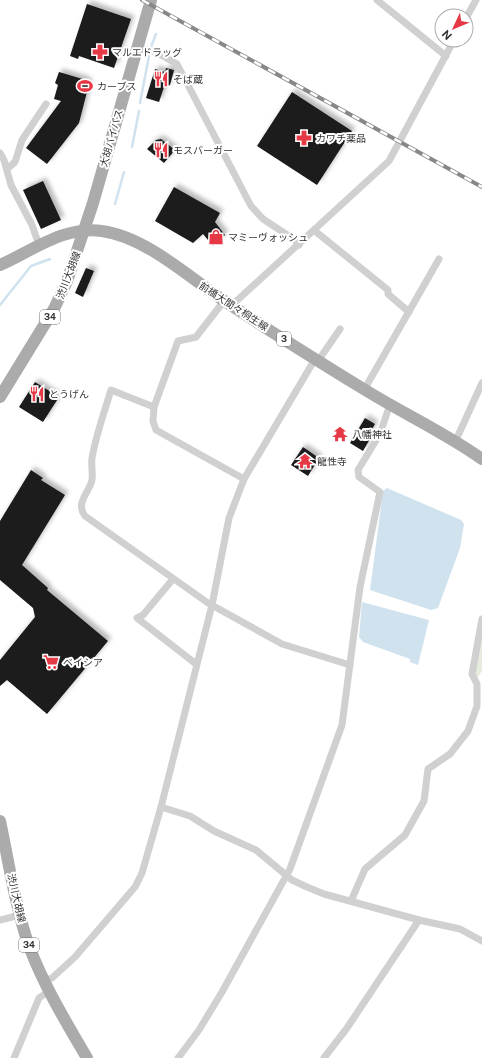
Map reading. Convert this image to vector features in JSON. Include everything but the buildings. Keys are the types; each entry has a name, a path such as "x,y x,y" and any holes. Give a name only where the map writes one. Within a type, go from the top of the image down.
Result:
{"main road":[{"name":"大胡バイパス","path":"84,230 151,0"},
{"path":"0,265 39,245 56,238 84,230"},
{"name":"前橋大間々桐生線","path":"84,230 102,231 124,236 136,242 364,390 456,440 482,459"},
{"name":"渋川大胡線","path":"0,396 58,303 84,230"},
{"name":"渋川大胡線","path":"0,821 20,915 29,946 46,986 87,1058"}],"street":[{"path":"377,0 446,56"},
{"path":"137,48 156,52 177,64 252,206 263,219 295,240 299,245"},
{"path":"244,479 156,430 153,421 154,407 178,341 196,337 228,303 315,231 389,161 450,48"},
{"path":"7,169 13,165 22,140 46,104"},
{"path":"0,153 7,169 11,185 29,218 39,245"},
{"path":"315,231 388,290 388,294 409,312"},
{"path":"364,390 439,259"},
{"path":"14,1058 39,998 46,986 52,978 75,957 135,887 144,868 212,605 229,518 244,479 317,360 340,329"},
{"path":"456,440 482,383"},
{"path":"154,407 111,390 96,438 92,461 91,481 80,507 85,516 212,605 282,644 350,665"},
{"path":"178,1058 199,1030 222,992 286,875 342,725 360,587 380,492 359,476 358,470 380,434 390,404"},
{"path":"173,579 143,615 137,618 196,664"},
{"path":"351,901 365,869 405,835 424,800 428,769 450,754 468,731 477,706 477,684 472,674 482,619"},
{"path":"161,807 190,816 214,831 256,850 286,875 312,889 419,920 460,930 482,941"},
{"path":"0,920 20,915"},
{"path":"324,1058 347,1028 419,920"}],"shaded area":[{"path":"482,631 482,671 477,678 475,671"}],"water":[{"path":"387,488 461,520 464,524 460,548 438,608 431,610 370,590 383,491"},
{"path":"362,602 429,620 418,665 410,662 410,659 363,642 359,637"}],"waterway":[{"path":"151,47 156,34"},
{"path":"140,103 149,56"},
{"path":"132,147 139,111"},
{"path":"115,204 124,172"},
{"path":"0,305 31,266 50,259"}],"railway":[{"path":"142,0 482,187"}],"place":[{"name":"マルエドラッグ","path":"100,52"},
{"name":"そば蔵","path":"161,79"},
{"name":"カーブス","path":"85,86"},
{"name":"カワチ薬品","path":"304,138"},
{"name":"モスバーガー","path":"161,150"},
{"name":"マミーヴォッシュ","path":"216,237"},
{"name":"とうげん","path":"37,394"},
{"name":"八幡神社","path":"340,434"},
{"name":"龍性寺","path":"305,461"},
{"name":"ベイシア","path":"51,662"}]}
